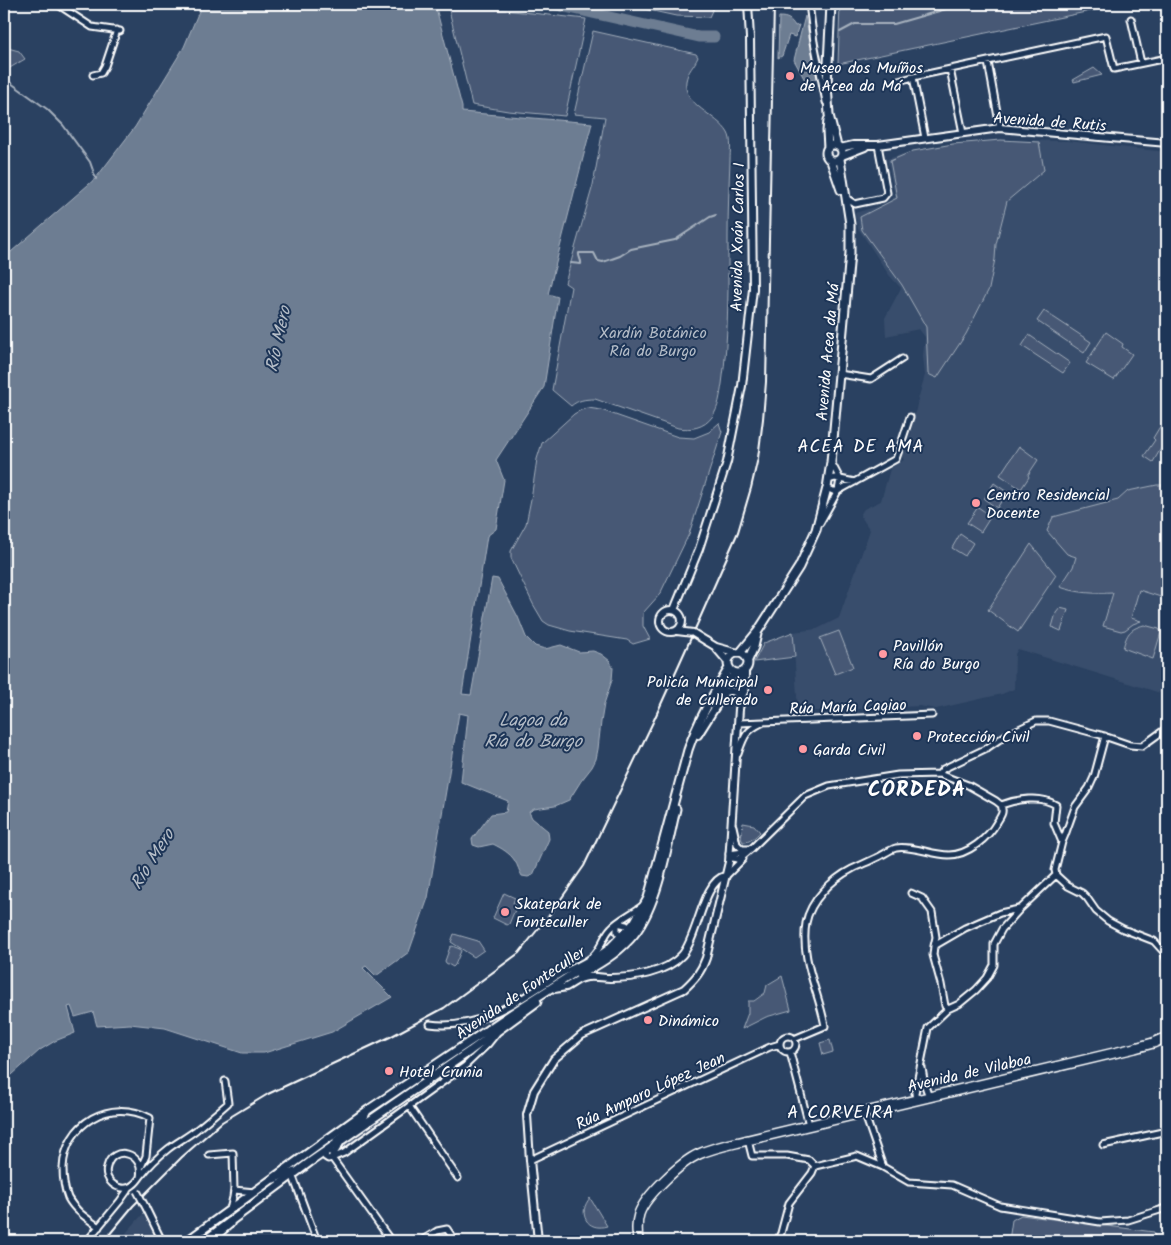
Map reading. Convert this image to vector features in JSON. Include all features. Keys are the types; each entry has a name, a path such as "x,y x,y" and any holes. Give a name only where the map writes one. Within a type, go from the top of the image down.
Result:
{"highway":[{"name":"Avenida de Vilaboa","path":"638,1241 637,1223 640,1212 651,1194 699,1154 748,1140 1144,1046 1167,1037"}],"main road":[{"path":"831,4 827,70 829,115 826,155 831,161 847,207"},
{"path":"829,115 838,147 842,151 841,158 847,207"},
{"path":"828,148 832,146 838,147"},
{"path":"831,161 836,162 841,158"},
{"name":"Avenida Acea da Má","path":"739,653 758,631 799,567 816,530 828,484 850,253 850,224 847,207"},
{"name":"Avenida Acea da Má","path":"748,660 758,631"},
{"path":"739,653 748,660 748,666 740,672 733,672 728,665 731,656 739,653"},
{"name":"Avenida de Fonteculler","path":"204,1241 292,1174 461,1057 555,989 618,951 632,938 644,920 666,828 695,729 728,665"},
{"name":"Avenida de Fonteculler","path":"188,1241 368,1110 609,949 629,930 653,900 698,735 724,685 740,672"},
{"path":"406,1084 452,1059 461,1057"}],"street":[{"path":"57,4 92,27 119,30 106,66 101,73 92,75"},
{"name":"Avenida Xoán Carlos I","path":"674,610 699,549 726,462 742,386 753,289 748,4"},
{"path":"809,4 814,42 829,115"},
{"path":"1131,19 1141,63"},
{"path":"895,82 1106,36 1114,69 1167,58"},
{"path":"988,62 1000,128"},
{"path":"950,69 963,133"},
{"path":"913,77 925,138"},
{"name":"Avenida de Rutis","path":"875,145 1000,128 1167,143"},
{"path":"838,147 875,145"},
{"path":"841,158 875,145"},
{"path":"846,198 855,204 883,198 887,193 875,145"},
{"path":"839,374 871,379 902,359"},
{"path":"856,482 835,478 828,484 833,491 838,491 856,482 896,459 910,417"},
{"path":"816,530 838,491 840,479 831,462"},
{"path":"693,633 677,631 671,633 664,631 660,618 664,612 674,610 680,615 682,623 693,633 716,647 739,653"},
{"path":"677,631 682,623"},
{"path":"716,647 728,665"},
{"path":"538,1241 527,1114 534,1091 554,1059 582,1036 684,989 694,981 701,971 706,958 729,862 741,699 740,672"},
{"path":"698,735 725,692 735,691 741,699"},
{"name":"Rúa María Cagiao","path":"738,723 932,715"},
{"path":"939,774 943,770 987,748 1006,735 1036,722 1049,721 1105,736 1130,745 1142,746 1167,728"},
{"path":"735,762 749,730 764,722"},
{"path":"916,1100 916,1086 928,1028 948,1009 959,1004 976,990 987,978 994,965 994,944 1002,929 1056,875 1062,842 1075,807 1089,788 1105,736"},
{"path":"555,989 567,987 585,977 618,978 639,976 653,972 674,961 683,954 691,941 713,884 721,877 726,876 744,859 752,848 806,796 829,786 898,775 939,774 968,785 1001,805 1002,814 995,827 990,834 973,847 952,855 929,853 912,848 896,848 850,870 819,896 808,915 804,946 825,1026 794,1039"},
{"path":"1001,805 1018,800 1046,800 1056,805 1054,823 1062,842"},
{"path":"732,817 737,844 742,848 752,848"},
{"path":"729,854 743,852 752,848"},
{"path":"1056,875 1068,886 1082,893 1096,911 1108,921 1123,930 1154,941 1164,952 1167,960"},
{"path":"911,893 922,898 932,912 936,937 933,955 948,1009"},
{"path":"430,1024 443,1026 474,1022 500,1012 563,973 592,958 610,929 617,923 646,908"},
{"path":"934,946 965,928 1000,913 1020,909"},
{"path":"602,962 630,934 626,925 617,923"},
{"path":"617,923 617,932 621,937"},
{"path":"332,1158 344,1152 465,1066 488,1044 500,1029"},
{"path":"786,1036 794,1039 796,1043 795,1048 790,1052 782,1049 780,1044 786,1036"},
{"name":"Rúa Amparo López Jean","path":"530,1160 780,1044"},
{"path":"790,1052 809,1126"},
{"name":"Avenida de Fonteculler","path":"461,1057 465,1066"},
{"path":"921,1060 922,1075 929,1097"},
{"path":"87,1241 140,1176 169,1148 196,1131 228,1103 225,1081"},
{"path":"916,1086 919,1083 925,1086"},
{"path":"409,1106 458,1178"},
{"path":"99,1227 81,1214 69,1198 63,1179 64,1160 69,1144 77,1131 89,1119 102,1113 125,1110 141,1113 150,1118 146,1156 141,1167 140,1176"},
{"path":"326,1151 364,1119 368,1110"},
{"path":"864,1112 883,1168"},
{"path":"1103,1145 1167,1131"},
{"path":"332,1158 346,1137"},
{"path":"748,1140 752,1156 787,1156 809,1160 815,1166"},
{"path":"326,1151 332,1152 332,1158 391,1241"},
{"name":"Avenida de Fonteculler","path":"267,1183 292,1174 326,1151"},
{"path":"132,1186 119,1188 110,1182 106,1171 109,1161 116,1154 127,1153 136,1158 141,1167"},
{"path":"209,1155 233,1154 234,1197 230,1210"},
{"path":"815,1166 857,1156 909,1182 952,1185 1000,1206 1100,1222 1128,1220 1167,1207"},
{"path":"777,1241 789,1203 812,1174 815,1166"},
{"path":"292,1174 317,1241"},
{"path":"132,1186 137,1191 162,1241"},
{"path":"234,1190 255,1192"},
{"path":"211,1241 241,1214"},
{"path":"421,1241 437,1231 447,1229 456,1241"}],"shaded area":[{"path":"1001,140 1068,141 1167,152 1167,485 1157,485 1128,491 1060,587 1099,594 1139,590 1167,599 1167,695 1018,649 1015,654 1014,689 1002,694 936,709 920,706 798,712 793,632 817,629 839,618 870,530 860,515 864,509 881,501 890,469 904,460 901,454 908,446 925,375 923,356 925,337 919,329 886,336 885,318 901,288 889,275 858,228 855,213 885,204 895,196 887,159 913,151 953,144"},
{"path":"143,1214 157,1241 119,1241"}],"green space":[{"path":"621,4 715,4 709,17 676,16"},
{"path":"840,4 1124,4 838,64"},
{"path":"449,10 504,10 586,19 565,116 508,111 472,105"},
{"name":"Xardín Botánico Ría do Burgo","path":"593,31 696,54 698,57 686,81 689,97 717,121 729,136 731,146 728,217 728,310 724,366 720,397 716,410 709,421 697,427 688,429 678,428 595,399 582,400 571,406 552,390 571,287 565,283 593,185 605,117 574,114"},
{"path":"4,47 19,51 25,59 8,69 4,67"},
{"path":"1094,68 1102,75 1074,82 1073,80"},
{"path":"1001,140 1039,142 1044,170 1007,201 996,244 989,289 966,334 937,378 928,374 926,327 902,285 862,230 860,217 897,198 890,161 913,151 953,144"},
{"path":"1044,311 1091,342 1084,353 1037,321"},
{"path":"1106,332 1123,344 1122,347 1132,354 1114,380 1086,363"},
{"path":"1029,335 1070,363 1063,373 1022,346"},
{"path":"588,408 601,410 678,437 694,438 709,432 719,423 722,432 689,534 660,594 643,613 643,626 650,639 633,644 627,640 570,631 549,625 543,621 511,558 511,551 526,524 537,459 542,443 574,414"},
{"path":"1167,415 1167,447 1163,445 1153,462 1144,456 1155,440 1153,438"},
{"path":"1019,446 1038,460 1021,489 1000,475"},
{"path":"994,483 1007,492 997,508 984,499"},
{"path":"1157,485 1167,485 1167,599 1139,590 1131,618 1141,621 1121,631 1103,626 1113,593 1086,593 1060,587 1073,567 1076,557 1067,554 1047,531 1053,517 1118,500 1128,491"},
{"path":"978,507 991,516 981,532 967,523"},
{"path":"960,534 973,543 965,556 952,548"},
{"path":"1031,544 1056,575 1018,632 988,610"},
{"path":"1060,608 1068,610 1061,631 1052,627 1056,613"},
{"path":"1144,625 1159,629 1161,632 1153,659 1123,648 1129,633 1135,628"},
{"path":"839,631 853,667 835,674 820,638"},
{"path":"793,632 795,657 754,662 764,643"},
{"path":"743,823 754,825 760,832 746,842 743,842 741,838"},
{"name":"Skatepark de Fonteculler","path":"504,893 515,898 513,903 517,905 507,925 493,918"},
{"path":"454,934 478,941 484,950 474,957 451,942"},
{"path":"452,946 461,951 453,967 445,961"},
{"path":"782,976 791,1010 766,1017 742,1029 748,1013 748,1001 754,1001 765,993 767,985"},
{"path":"830,1040 833,1052 823,1055 820,1043"},
{"path":"390,1112 392,1114 340,1151 344,1145"},
{"path":"590,1198 607,1226 594,1226 586,1220 584,1210"},
{"path":"1021,1215 1154,1232 1156,1241 1009,1241 1012,1220"}],"water":[{"path":"202,4 435,4 462,112 592,123 548,294 558,297 544,387 496,460 504,480 496,529 487,536 462,694 471,695 492,578 498,579 526,637 535,646 545,649 561,645 579,652 593,651 601,654 610,661 613,668 612,680 604,704 598,749 592,767 569,800 555,806 534,809 529,812 532,818 548,831 549,839 533,875 528,877 522,876 513,858 499,847 493,844 479,847 473,845 472,839 491,814 506,812 508,801 461,782 468,715 459,713 428,898 409,952 376,976 366,966 363,968 392,997 332,1032 264,1053 242,1053 165,1028 130,1024 97,1026 93,1012 75,1017 71,1006 68,1007 75,1033 55,1041 40,1050 4,1082 4,258 96,178 135,127 184,47"},
{"path":"805,16 817,78 806,82 794,60"},
{"path":"779,17 788,19 795,26 799,25 795,37 789,35 782,56 778,58"}],"waterway":[{"path":"552,4 699,37 714,37"},
{"path":"840,32 855,24 894,24 946,9 984,4"},
{"path":"4,78 47,109 63,125 90,162 96,179"},
{"path":"571,263 581,264 579,253 594,253 598,261 603,262 620,256 631,249 675,240 716,215"}],"railway":[{"path":"104,1241 133,1206 182,1157 222,1122 268,1094 390,1037 444,1008 519,953 554,909 584,866 653,722 738,532 758,458 766,382 774,4"}],"place":[{"name":"Museo dos Muíños de Acea da Má","path":"790,76"},
{"name":"Centro Residencial Docente","path":"976,503"},
{"name":"Pavillón Ría do Burgo","path":"883,654"},
{"name":"Policía Municipal de Culleredo","path":"768,690"},
{"name":"Protección Civil","path":"917,736"},
{"name":"Garda Civil","path":"803,749"},
{"name":"Skatepark de Fonteculler","path":"505,912"},
{"name":"Dinámico","path":"648,1020"},
{"name":"Hotel Crunia","path":"389,1071"}],"district":[{"name":"ACEA DE AMA","path":"861,446"},
{"name":"CORDEDA","path":"917,789"},
{"name":"A CORVEIRA","path":"841,1112"}],"water label":[{"name":"Río Mero","path":"278,339"},
{"name":"Lagoa da Ría do Burgo","path":"533,730"},
{"name":"Río Mero","path":"152,859"}]}
